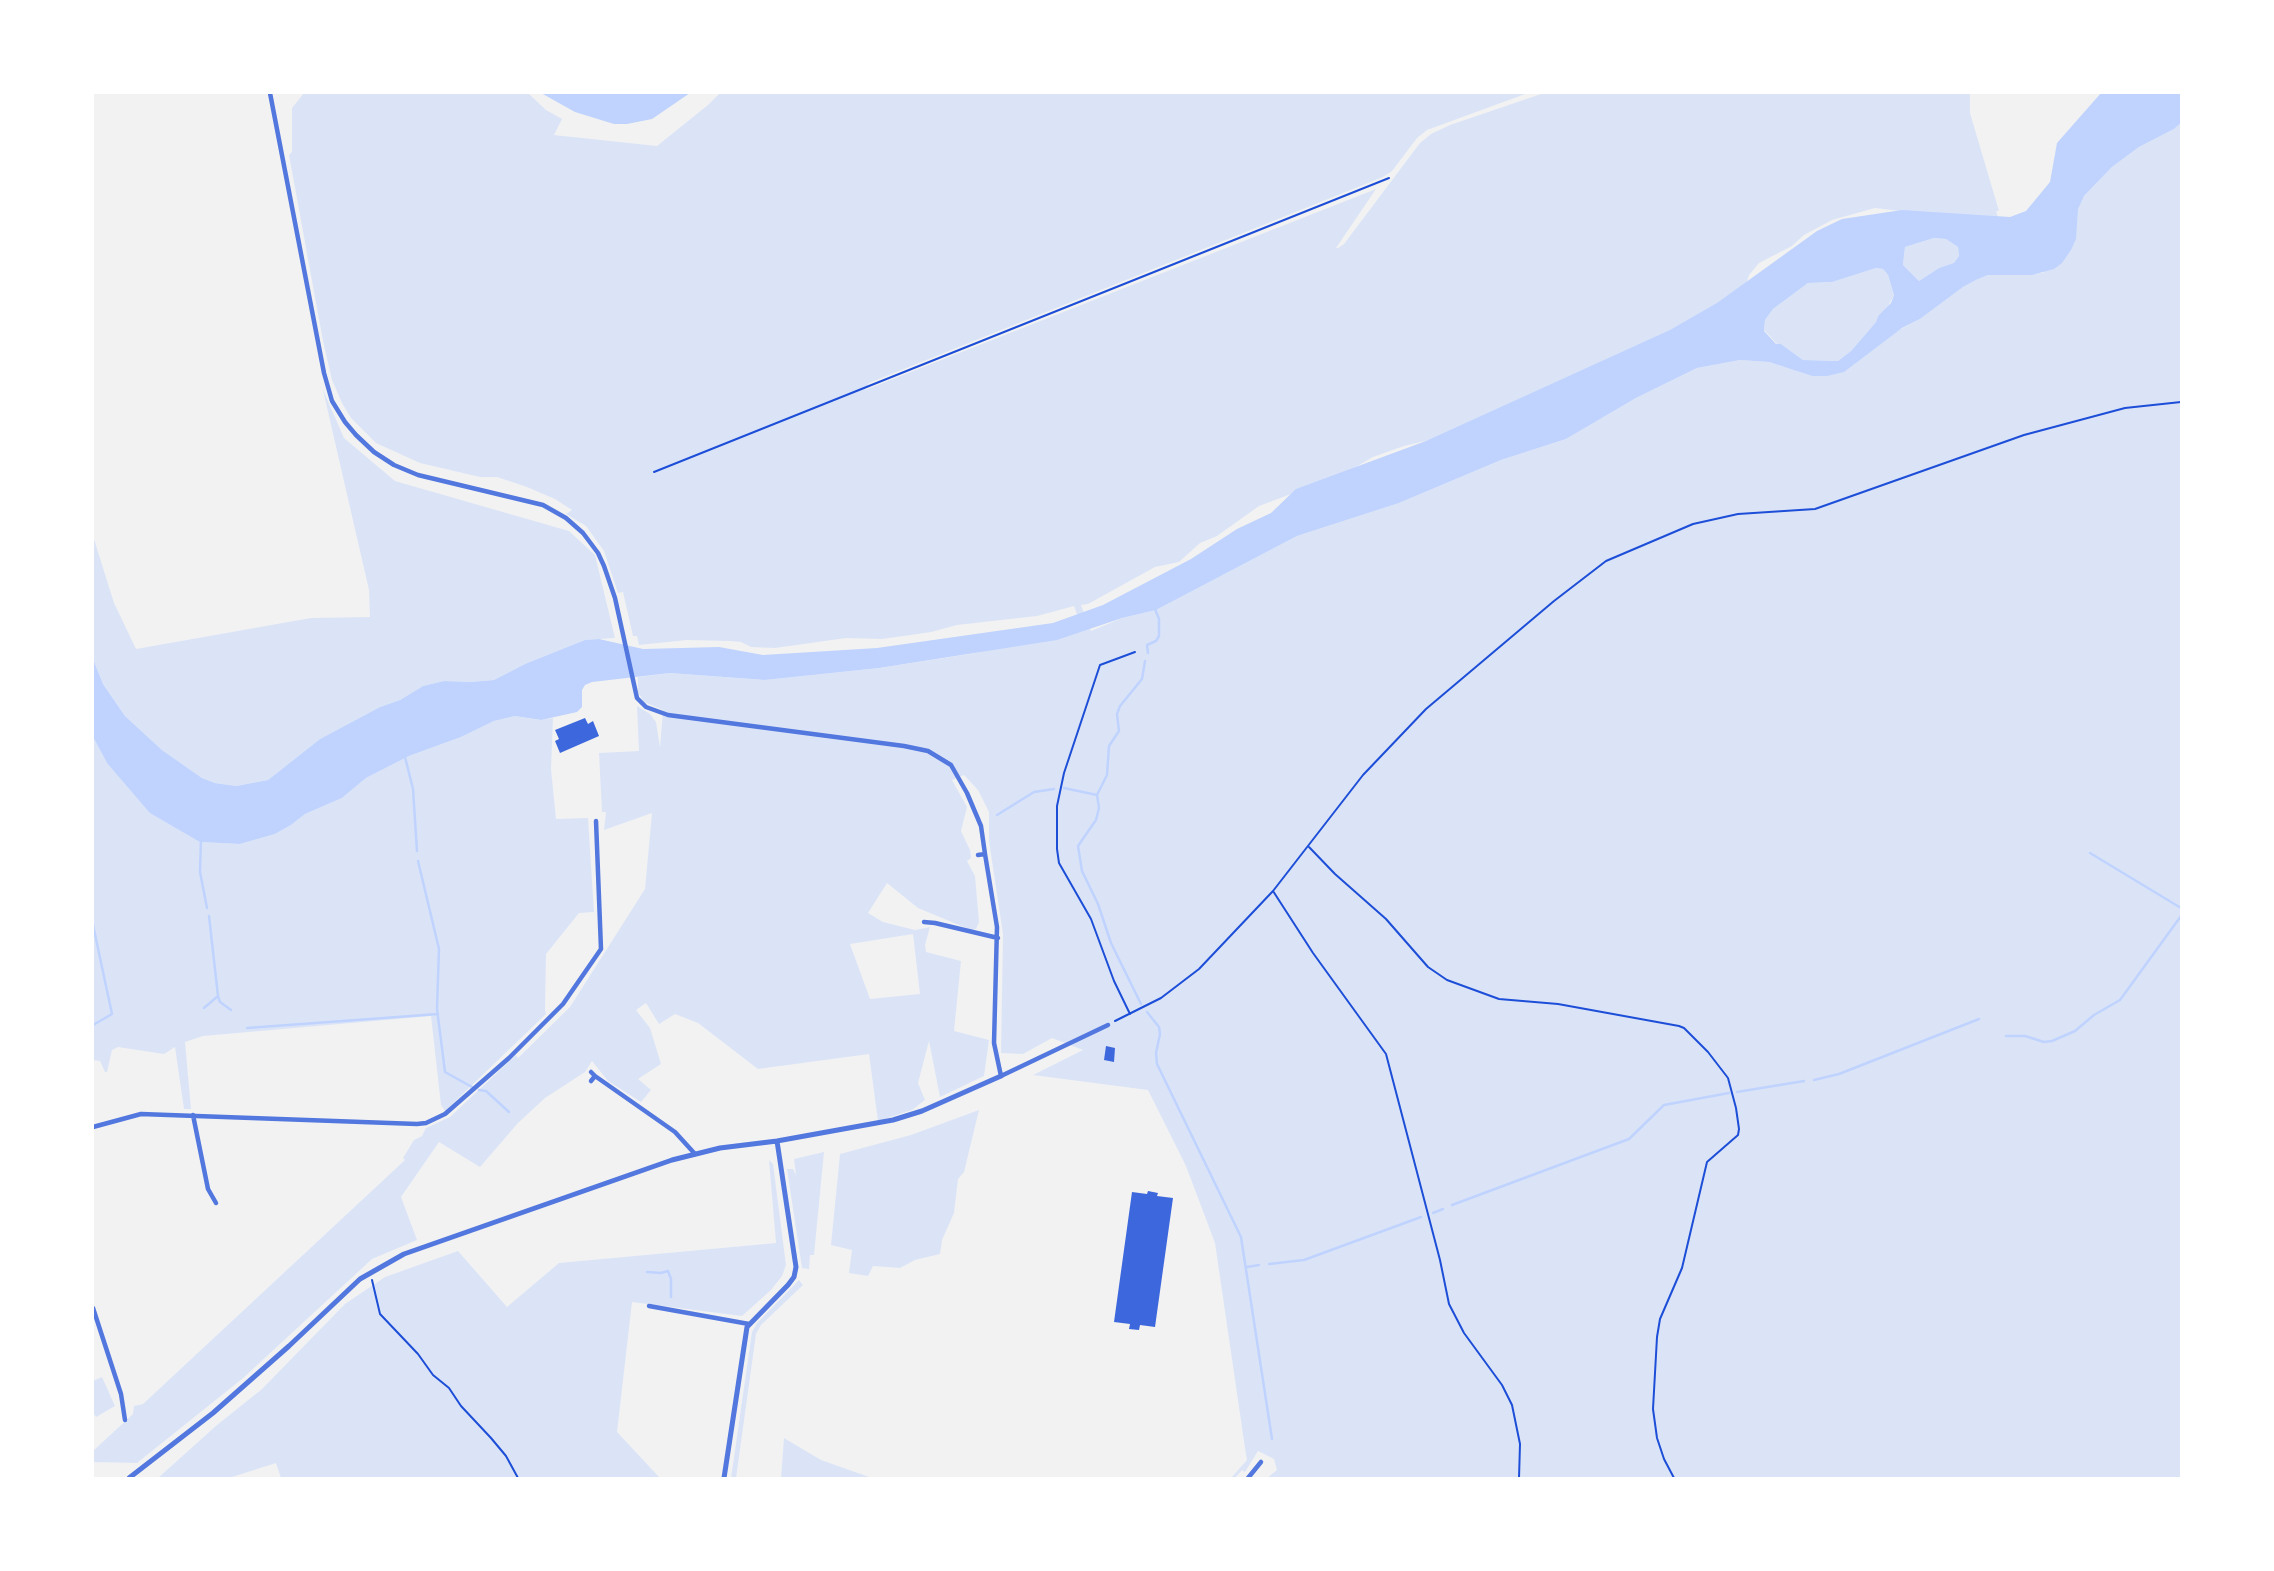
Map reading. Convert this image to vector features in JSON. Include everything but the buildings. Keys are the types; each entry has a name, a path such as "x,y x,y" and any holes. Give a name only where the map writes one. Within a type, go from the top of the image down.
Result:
{"street":[{"path":"270,93 324,373 332,401 345,422 374,452 394,465 418,475 542,505 566,518 583,533 598,553 615,598 633,683 640,702 646,707 668,715 904,746 928,751 951,765 981,826 998,939 994,1043 1001,1076"},
{"path":"93,1127 141,1114 418,1124 439,1118 451,1111 563,1004 601,949 596,821"},
{"path":"978,855 985,854"},
{"path":"924,922 998,939"},
{"path":"129,1478 213,1413 370,1272 404,1254 695,1154 893,1121 1001,1076 1108,1025"},
{"path":"590,1081 593,1074 675,1132 695,1154"},
{"path":"193,1115 208,1189 216,1203"},
{"path":"724,1478 749,1324 788,1285 794,1277 796,1267 777,1141"},
{"path":"649,1306 749,1324"},
{"path":"93,1308 121,1394 125,1420"},
{"path":"1248,1478 1261,1462"}],"path":[{"path":"654,472 1389,178"},
{"path":"1108,1025 1161,998 1199,969 1273,891 1363,775 1426,709 1554,601 1606,561 1693,524 1738,514 1815,509 2024,435 2124,408 2181,402"},
{"path":"1130,1015 1091,919 1059,863 1057,806 1064,773 1100,665 1135,652"},
{"path":"1308,846 1386,919 1429,967 1447,980 1499,999 1558,1004 1679,1026 1708,1052 1728,1078 1736,1108 1738,1135 1707,1162 1682,1268 1663,1311 1657,1337 1653,1409 1657,1438 1674,1478"},
{"path":"1273,891 1313,953 1386,1054 1440,1259 1449,1304 1464,1333 1502,1385 1512,1405 1520,1444 1518,1478"},
{"path":"370,1272 380,1314 491,1437 518,1478"}],"shaded area":[{"path":"304,93 528,93 546,110 562,119 554,135 657,146 720,93 1528,93 1427,130 1417,138 1392,171 1383,177 869,383 865,390 1376,189 1338,248 1344,244 1420,143 1431,134 1544,93 1970,93 1970,113 1999,211 1996,211 2000,223 1875,208 1832,220 1804,235 1792,246 1759,263 1749,275 1746,285 1689,322 1434,439 1373,457 1342,475 1259,506 1217,536 1200,543 1179,562 1155,567 1088,604 1081,605 1091,631 1122,618 1156,610 1297,536 1399,503 1501,460 1566,439 1636,398 1697,368 1740,360 1769,362 1812,376 1920,319 1976,280 1988,275 2043,273 2084,196 2112,167 2139,147 2181,123 2181,1478 1267,1478 1277,1470 1274,1459 1258,1451 1245,1472 1242,1470 1235,1478 1231,1478 1247,1460 1215,1243 1186,1166 1148,1090 1033,1075 1083,1050 1052,1038 1023,1054 1001,1053 1003,934 989,841 989,812 978,790 964,775 952,780 967,807 961,831 970,850 971,858 967,861 975,876 979,922 976,929 971,930 918,908 887,883 868,913 883,922 915,930 930,927 926,952 961,961 954,1031 989,1040 984,1076 940,1097 929,1041 918,1083 925,1100 912,1110 878,1121 869,1054 758,1069 698,1023 675,1014 659,1024 646,1003 636,1010 650,1028 661,1064 638,1079 651,1090 641,1102 608,1081 592,1061 585,1072 545,1098 518,1123 480,1167 439,1142 401,1197 417,1240 372,1259 242,1379 137,1463 94,1462 93,1451 133,1414 134,1406 143,1404 405,1160 403,1158 414,1140 422,1136 426,1128 450,1117 516,1055 518,1058 570,1007 645,889 652,813 604,830 606,812 602,812 599,753 639,751 637,706 650,714 656,722 660,747 663,710 644,702 638,692 638,677 670,673 765,680 879,668 970,654 1083,631 1074,606 1037,616 957,625 931,632 882,639 846,638 775,648 751,647 730,641 687,640 639,645 637,636 633,636 623,592 618,593 604,551 586,526 566,514 572,510 555,499 497,477 480,477 420,463 376,443 351,418 332,380 323,341 289,155 292,152 292,108","holes":["913,934 920,994 870,999 850,944"]},
{"path":"1934,238 1946,239 1958,247 1959,256 1954,264 1939,268 1919,281 1903,265 1905,247"},
{"path":"1876,268 1883,269 1888,275 1894,295 1876,322 1851,351 1838,361 1803,360 1777,344 1764,330 1765,320 1773,309 1808,283 1831,282"},
{"path":"323,390 344,438 395,481 569,531 595,555 615,638 585,640 525,664 494,680 444,681 423,686 320,739 268,780 236,786 215,783 202,778 162,750 125,716 103,684 93,659 93,536 114,603 136,649 311,618 370,617 369,590"},
{"path":"515,716 540,720 553,718 551,769 556,819 588,818 594,912 579,913 546,954 546,1014 445,1111 441,1105 431,1016 203,1036 185,1042 191,1109 184,1109 175,1047 164,1054 118,1047 112,1050 107,1072 100,1061 93,1060 93,737 107,763 200,842 240,844 275,834 305,814 342,798 366,778 409,756 461,737 494,721"},
{"path":"979,1110 964,1172 958,1179 954,1213 942,1240 940,1254 915,1260 900,1268 873,1266 868,1276 849,1273 852,1250 831,1245 840,1154 911,1135"},
{"path":"824,1152 814,1255 810,1255 809,1269 802,1268 787,1169 793,1169 796,1175 794,1159"},
{"path":"769,1160 773,1164 786,1265 782,1276 771,1290 742,1316 632,1302 617,1432 660,1478 281,1478 276,1463 229,1478 158,1478 262,1389 345,1304 385,1277 458,1251 507,1307 559,1263 776,1243"},
{"path":"799,1280 803,1285 761,1325 756,1334 736,1478 731,1478 752,1332 757,1323"},
{"path":"102,1377 115,1406 96,1417 93,1413 93,1381"},
{"path":"784,1438 821,1460 872,1478 781,1478"}],"water":[{"path":"541,93 690,93 652,119 614,124 575,112"},
{"path":"2101,93 2181,93 2181,123 2139,147 2112,167 2084,196 2078,209 2076,239 2062,263 2054,269 2032,275 1988,275 1976,280 1920,319 1902,328 1844,372 1812,376 1769,362 1740,360 1697,368 1636,398 1566,439 1501,460 1399,503 1297,536 1156,610 1122,618 1057,640 879,668 765,680 670,673 592,682 582,690 582,707 577,712 541,720 515,716 494,721 461,737 409,756 366,778 342,798 305,814 275,834 240,844 200,842 150,813 107,763 93,737 93,659 103,684 125,716 162,750 202,778 236,786 268,780 320,739 423,686 444,681 494,680 525,664 585,640 599,639 643,649 719,647 763,655 877,648 1053,623 1103,605 1191,559 1237,529 1271,513 1296,489 1426,441 1670,330 1717,303 1817,231 1842,219 1902,210 2010,217 2026,211 2050,182 2057,143","holes":["1934,238 1946,239 1958,247 1959,256 1954,263 1939,268 1919,281 1903,265 1905,247","1876,268 1883,269 1888,275 1894,295 1891,303 1851,351 1838,361 1803,360 1781,344 1776,344 1764,331 1765,320 1773,309 1808,283 1832,282"]}],"waterway":[{"path":"1148,653 1147,645 1156,641 1159,636 1159,619 1155,609"},
{"path":"1141,1004 1111,943 1098,904 1082,871 1078,846 1096,820 1099,808 1097,795 1107,775 1109,746 1119,731 1117,714 1120,706 1142,679 1145,661"},
{"path":"405,757 413,789 417,851"},
{"path":"1064,788 1097,795"},
{"path":"997,815 1034,792 1054,789"},
{"path":"201,839 200,872 207,908"},
{"path":"2090,853 2181,908"},
{"path":"418,861 439,949 437,1009 445,1072 472,1087"},
{"path":"204,1008 218,996 209,916"},
{"path":"2006,1036 2025,1036 2044,1042 2075,1031 2094,1015 2120,1000 2181,916"},
{"path":"93,925 112,1014 93,1025"},
{"path":"218,996 220,1002 231,1010"},
{"path":"1147,1012 1159,1027 1157,1064 1241,1237 1272,1439"},
{"path":"247,1028 438,1014"},
{"path":"1814,1080 1839,1074 1979,1019"},
{"path":"1737,1092 1804,1081"},
{"path":"479,1090 486,1091 509,1112"},
{"path":"1452,1205 1629,1139 1664,1105 1729,1093"},
{"path":"1433,1213 1443,1209"},
{"path":"1269,1264 1304,1260 1421,1217"},
{"path":"1247,1267 1259,1265"},
{"path":"647,1272 668,1271 671,1297"}]}
